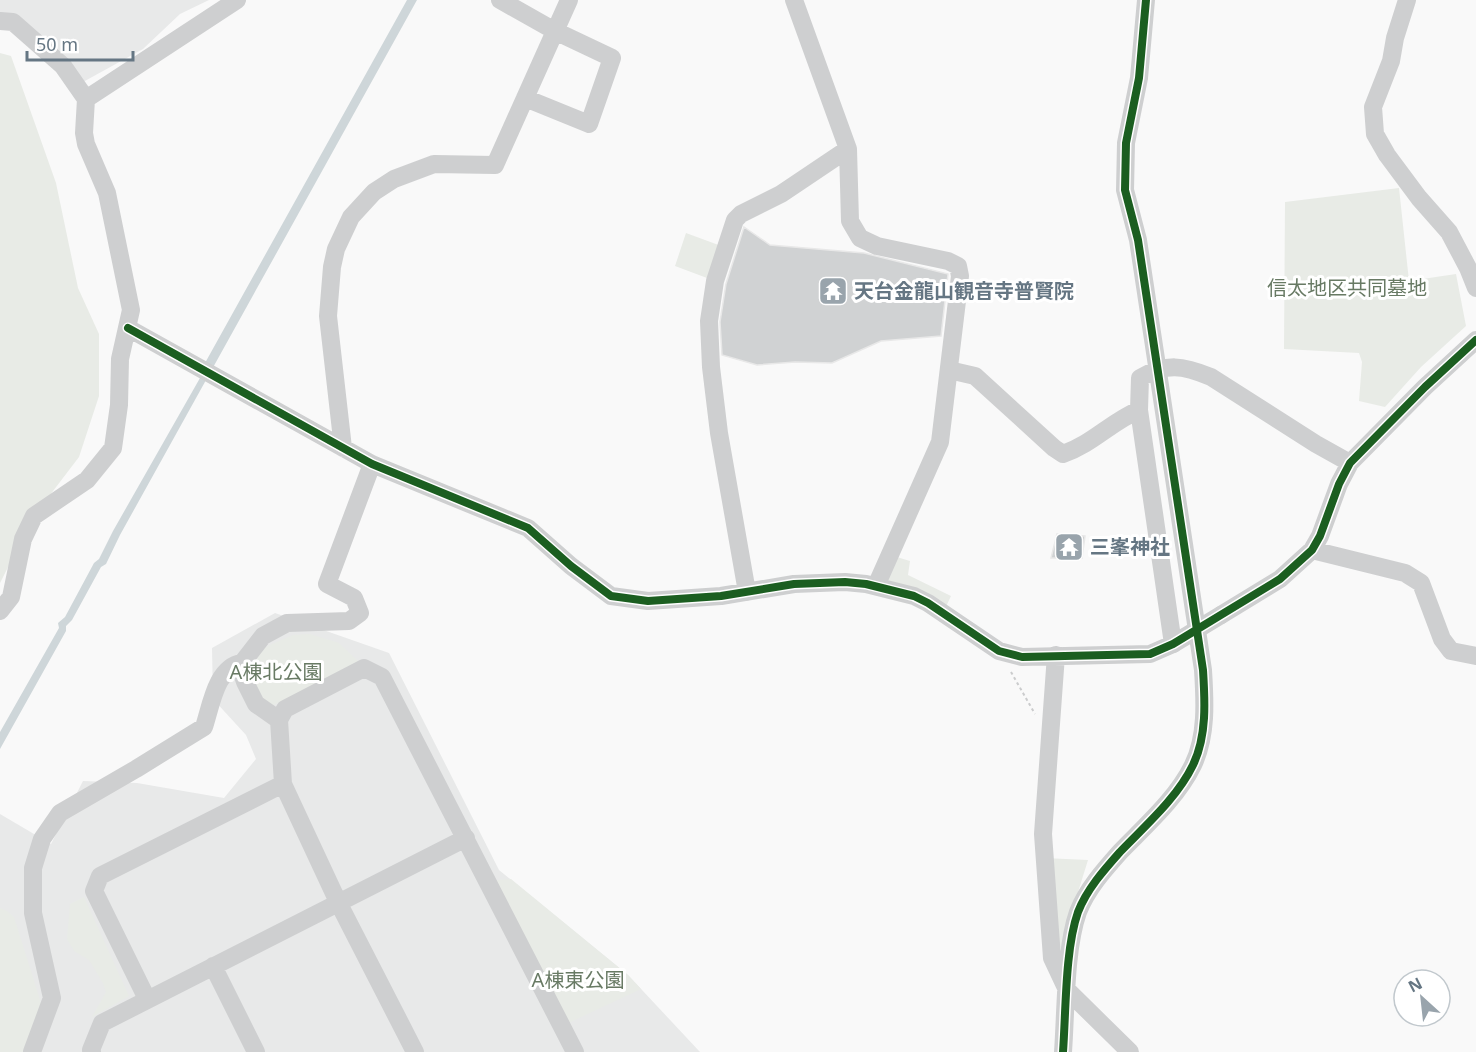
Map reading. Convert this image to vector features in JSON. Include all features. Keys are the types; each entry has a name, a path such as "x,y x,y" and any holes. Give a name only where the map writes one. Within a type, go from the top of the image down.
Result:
{"street":[{"path":"87,99 237,0"},
{"path":"501,0 555,31 612,58 589,124 525,98"},
{"path":"343,448 328,316 332,267 336,249 351,217 374,192 394,178 434,164 495,165 569,0"},
{"path":"794,0 848,149 850,221 860,238 877,246 948,261 958,266 960,276 940,442 876,586"},
{"path":"1063,1052 1071,943 1078,911 1091,887 1178,789 1194,763 1202,735 1205,705 1203,670 1138,240 1125,190 1126,142 1139,78 1146,0"},
{"path":"1407,0 1395,38 1391,61 1374,107 1375,134 1419,198 1449,232 1476,288"},
{"path":"0,21 13,22 63,66 87,99 84,133 86,144 107,193 131,310 120,359 119,405 113,448 87,480 34,516 23,539 11,597 0,611"},
{"path":"747,592 719,433 711,367 709,321 715,281 735,220 741,214 780,194 848,149"},
{"path":"128,328 372,464 528,528 571,566 611,596 648,601 721,596 794,584 835,582 866,584 914,596 999,651 1022,657 1150,654 1173,644 1280,579 1312,550 1350,463 1425,387 1476,340"},
{"path":"1173,644 1139,410 1140,378 1157,369 1175,366 1194,370 1211,377 1350,463"},
{"path":"949,370 975,376 1054,448 1063,453 1089,443 1117,421 1139,410"},
{"path":"279,720 256,704 245,682 241,669 242,663 263,636 288,623 349,621 360,613 354,598 327,584 372,464"},
{"path":"1312,550 1405,573 1421,583 1442,639 1451,651 1476,656"},
{"path":"1056,656 1043,834 1052,958 1067,990 1103,1028 1130,1052"},
{"path":"32,1052 52,998 33,913 33,868 42,839 60,813 204,727 218,683 234,664 242,663"},
{"path":"414,1052 338,902 283,784 279,720 285,709 364,668 382,677 575,1052"},
{"path":"147,999 94,891 100,876 283,784"},
{"path":"92,1052 102,1023 466,838"},
{"path":"213,966 256,1052"}],"path":[{"path":"999,651 1050,740"}],"shaded area":[{"path":"0,0 209,0 180,14 143,49 83,82 43,38 0,12"},
{"path":"407,0 417,0 106,564 101,567 72,620 66,626 66,631 0,749 0,732 59,628 58,623 65,617 94,563 99,559"},
{"path":"275,613 389,653 499,870 628,975 700,1052 0,1052 0,814 51,844 83,781 137,783 224,798 256,759 246,735 213,699 212,648"}],"green space":[{"path":"0,53 11,56 56,183 78,288 99,334 99,396 79,457 34,516 0,583"},
{"name":"信太地区共同墓地","path":"1399,188 1409,281 1456,274 1466,326 1421,367 1385,407 1359,401 1362,362 1359,353 1284,349 1285,202"},
{"path":"686,233 724,247 715,281 675,266"},
{"path":"890,555 910,561 908,575 951,596 943,613 876,586"},
{"name":"A棟北公園","path":"310,634 339,643 359,662 270,707 246,679 252,653 293,635"},
{"path":"1044,858 1088,860 1060,950"},
{"name":"A棟東公園","path":"511,879 628,975 641,989 562,1026 488,881"},
{"path":"84,897 129,996 92,1017 106,992 89,960 74,951 67,939 70,904"},
{"path":"0,908 14,917 40,1000 43,1018 24,1052 0,1052"}],"building":[{"name":"天台金龍山観音寺普賢院","path":"744,227 770,245 864,253 948,274 941,336 881,341 832,363 795,362 757,365 722,355 720,322 726,284"},
{"name":"三峯神社","path":"1057,534 1085,536 1082,558 1051,558"}],"cycle path":[{"path":"1063,1052 1068,962 1078,912 1086,895 1102,873 1160,811 1186,777 1198,754 1204,718 1203,670 1138,240 1125,190 1126,143 1139,78 1146,0"},
{"path":"128,328 372,464 528,528 571,566 611,596 648,601 721,596 794,584 845,582 866,584 914,596 999,651 1022,657 1150,654 1173,644 1280,579 1312,550 1350,463 1425,387 1476,340"}],"place":[{"name":"天台金龍山観音寺普賢院","path":"833,291"},
{"name":"三峯神社","path":"1069,547"}]}
